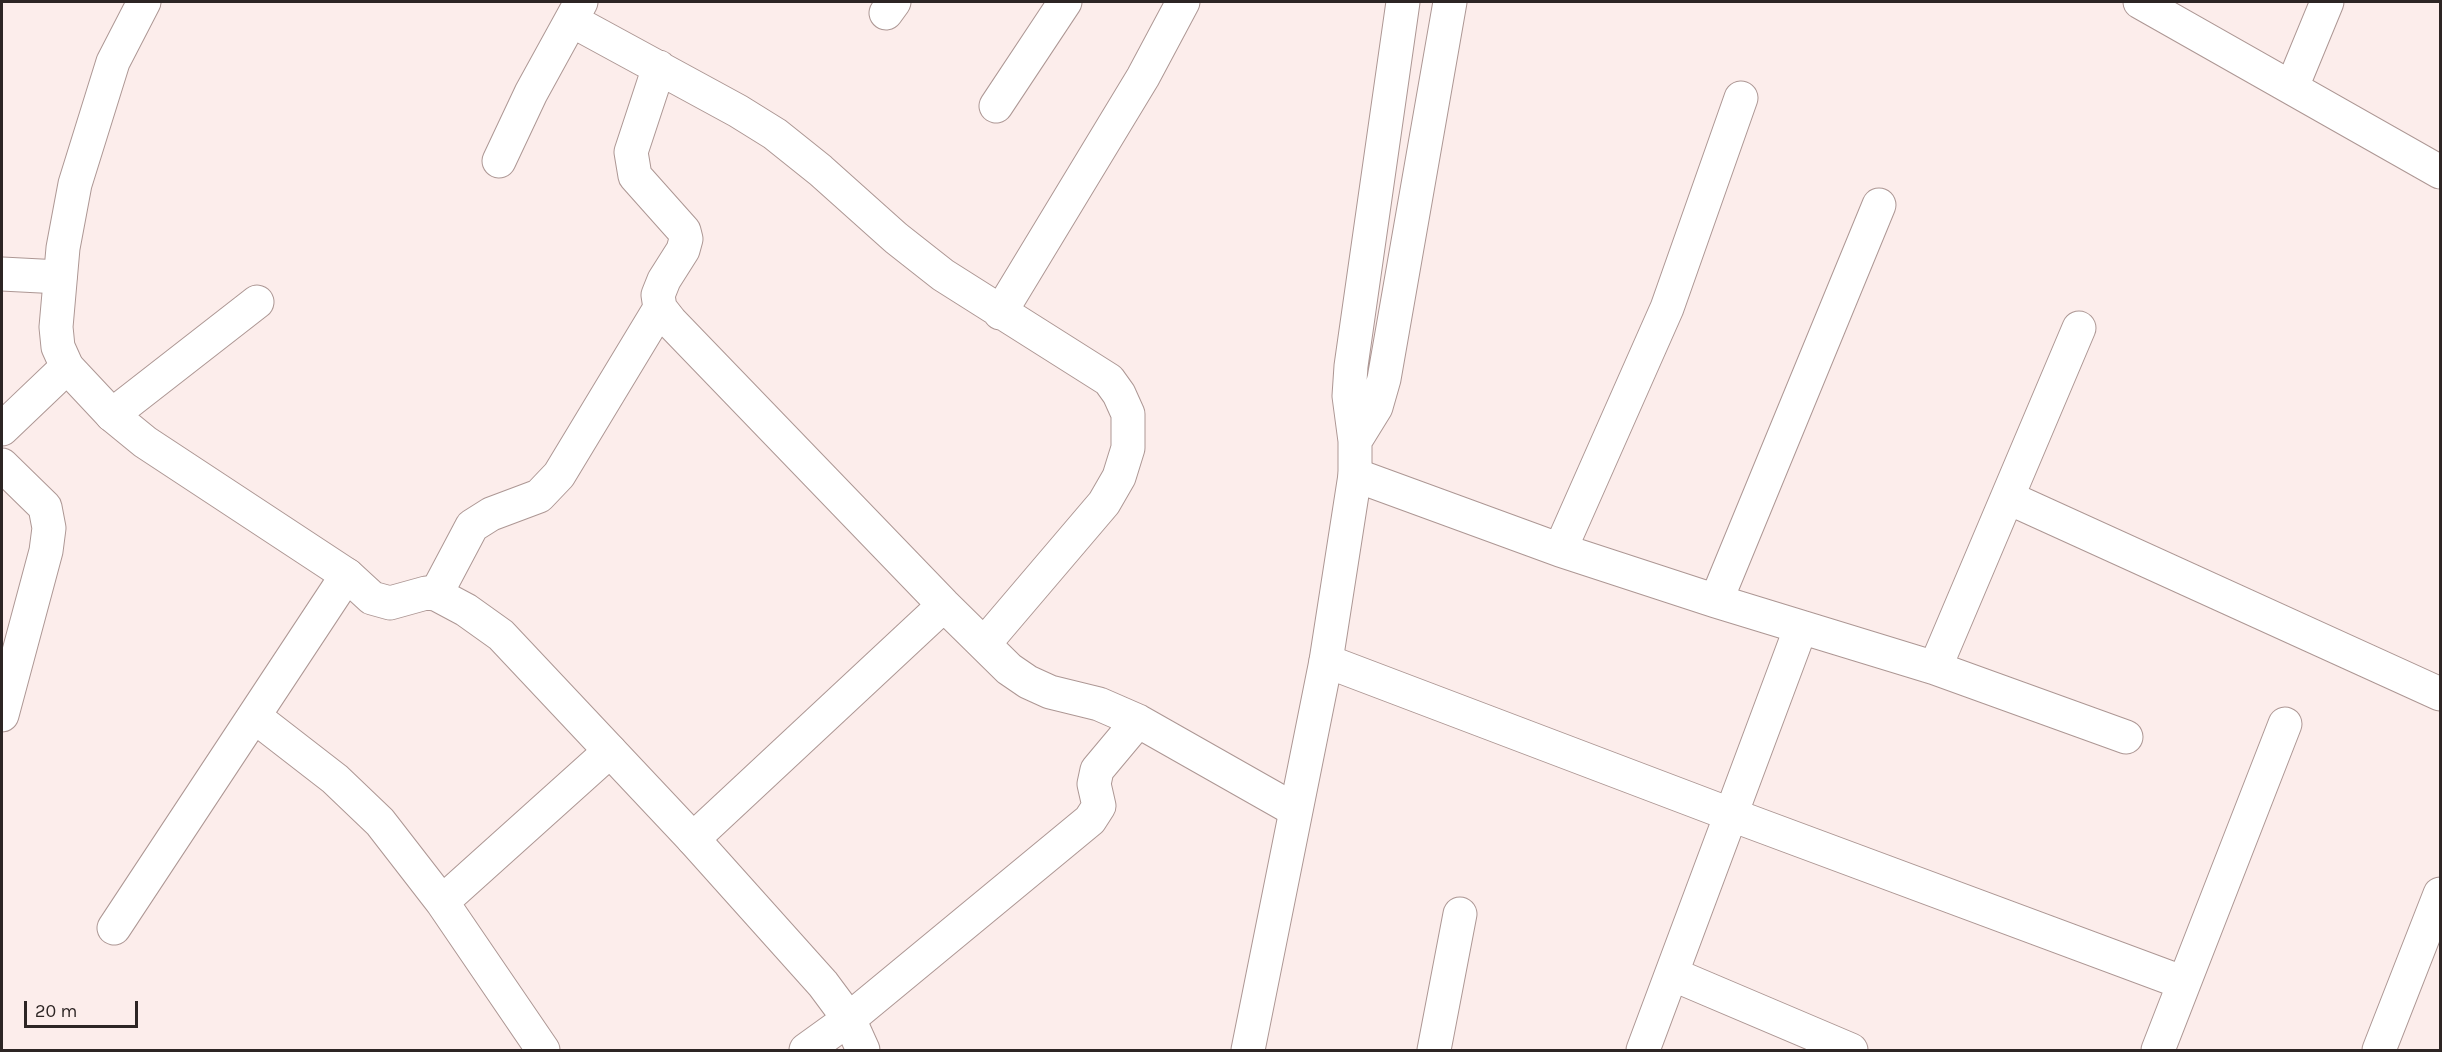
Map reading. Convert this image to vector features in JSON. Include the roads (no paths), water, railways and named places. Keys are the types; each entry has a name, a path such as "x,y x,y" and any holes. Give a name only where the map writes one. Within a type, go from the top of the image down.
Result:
{"street":[{"path":"144,2 113,62 75,184 60,277 56,327 58,347 67,367 112,415 187,470 347,575 372,598 385,603 426,593 436,594 466,610 501,635 693,839 823,984 849,1019 863,1050"},
{"path":"996,106 1065,2"},
{"path":"1000,313 1143,77 1183,2"},
{"path":"1248,1050 1326,661 1355,476 1355,441 1349,396 1351,366 1404,2"},
{"path":"1355,441 1376,407 1384,379 1447,17 1461,2"},
{"path":"2140,2 2440,172"},
{"path":"2292,87 2327,2"},
{"path":"578,8 576,21 580,25 659,67 775,134 820,170 896,238 943,275 1109,380 1119,394 1128,414 1128,448 1119,477 1104,503 984,644"},
{"path":"499,161 531,93 578,8"},
{"path":"659,67 631,152 635,176 684,231 686,239 683,250 658,295 660,308 944,606 1010,669 1028,682 1050,692 1112,709 1138,721 1295,810"},
{"path":"1560,550 1667,308 1741,98"},
{"path":"1716,601 1879,205"},
{"path":"2,274 60,277"},
{"path":"112,415 257,302"},
{"path":"436,594 472,526 491,514 539,496 559,475 660,308"},
{"path":"1935,668 2009,498 2079,328"},
{"path":"2,429 67,367"},
{"path":"2,465 45,507 49,528 46,550 2,716"},
{"path":"1355,476 1560,550 1716,601 1935,668 2126,737"},
{"path":"2009,498 2440,694"},
{"path":"114,928 347,575"},
{"path":"693,839 944,606"},
{"path":"1643,1050 1801,627"},
{"path":"1326,661 1732,816 2184,983"},
{"path":"255,717 356,798 380,822 442,902 543,1050"},
{"path":"806,1050 849,1019 1090,820 1099,806 1094,784 1097,770 1138,721"},
{"path":"2158,1050 2285,724"},
{"path":"442,902 610,751"},
{"path":"2379,1050 2440,894"},
{"path":"1434,1050 1460,915"},
{"path":"1672,974 1851,1050"}]}
